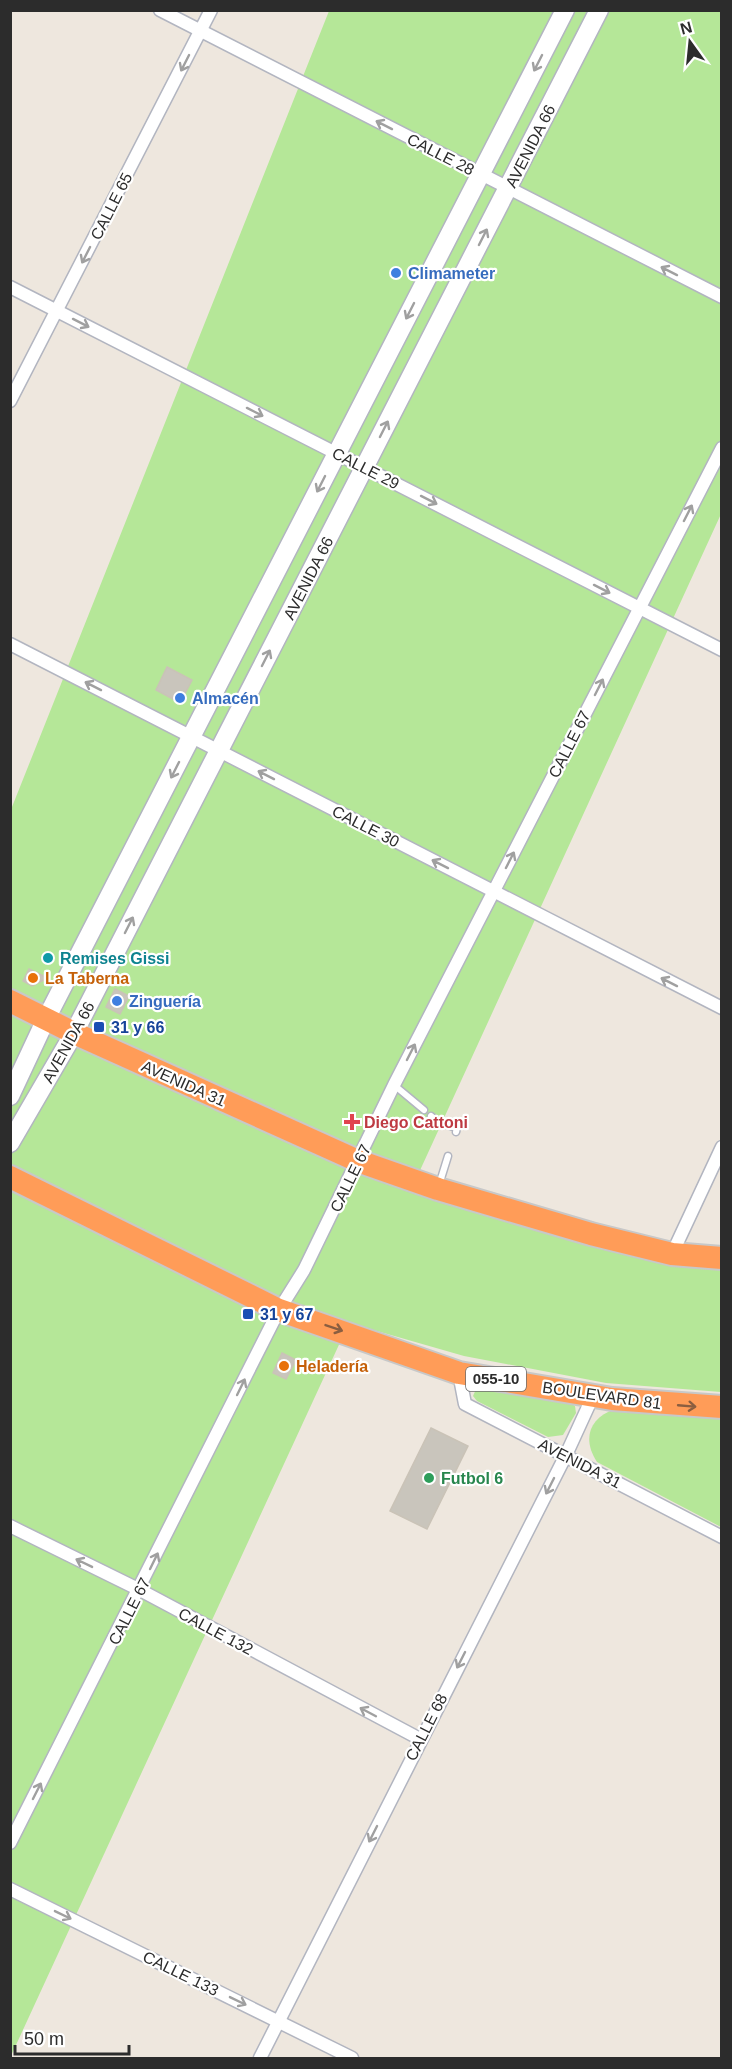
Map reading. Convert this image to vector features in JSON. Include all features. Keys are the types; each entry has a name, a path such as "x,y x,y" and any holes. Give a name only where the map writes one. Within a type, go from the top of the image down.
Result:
{"highway":[{"name":"AVENIDA 31","path":"10,1001 74,1034 358,1161"},
{"path":"358,1161 438,1189 591,1234 672,1254 722,1258"},
{"name":"055-10","path":"10,1176 279,1310"},
{"name":"BOULEVARD 81","path":"279,1310 459,1373 592,1395 722,1407"}],"main road":[{"name":"AVENIDA 66","path":"10,1096 46,1019 565,10"},
{"name":"AVENIDA 66","path":"10,1143 74,1034 599,10"}],"street":[{"name":"CALLE 28","path":"160,10 722,297"},
{"name":"CALLE 65","path":"10,401 211,10"},
{"name":"CALLE 29","path":"10,287 722,650"},
{"name":"CALLE 67","path":"10,1843 140,1590 279,1310 304,1270 394,1085 722,448"},
{"name":"CALLE 30","path":"10,644 722,1008"},
{"path":"672,1254 722,1147"},
{"name":"AVENIDA 31","path":"459,1373 465,1404 722,1537"},
{"name":"CALLE 68","path":"260,2058 566,1455 592,1395"},
{"name":"CALLE 132","path":"10,1526 140,1590 420,1739"},
{"name":"CALLE 133","path":"10,1889 352,2058"}],"lane":[{"path":"394,1085 424,1110"},
{"path":"431,1116 439,1123 457,1128 456,1132"},
{"path":"438,1189 448,1156"}],"green space":[{"path":"329,11 721,11 721,514 411,1190 721,1267 721,1392 606,1383 464,1356 349,1323 10,2058 10,812"},
{"path":"477,1387 569,1402 575,1406 576,1413 563,1435 548,1437 477,1401 473,1396"},
{"path":"615,1409 721,1418 721,1527 597,1462 590,1445 591,1430 599,1418"}],"building":[{"path":"167,667 192,680 180,703 156,690"},
{"name":"La Taberna","path":"29,969 48,978 32,986 23,981"},
{"name":"Zinguería","path":"115,989 129,996 120,1014 106,1007"},
{"name":"Heladería","path":"282,1353 296,1360 286,1379 273,1373"},
{"name":"Futbol 6","path":"431,1428 468,1446 427,1529 390,1511"}],"place":[{"name":"Climameter","path":"396,273"},
{"name":"Almacén","path":"180,698"},
{"name":"Remises Gissi","path":"48,958"},
{"name":"La Taberna","path":"33,978"},
{"name":"Zinguería","path":"117,1001"},
{"name":"31 y 66","path":"99,1027"},
{"name":"Diego Cattoni","path":"352,1122"},
{"name":"31 y 67","path":"248,1314"},
{"name":"Heladería","path":"284,1366"},
{"name":"Futbol 6","path":"429,1478"}]}
